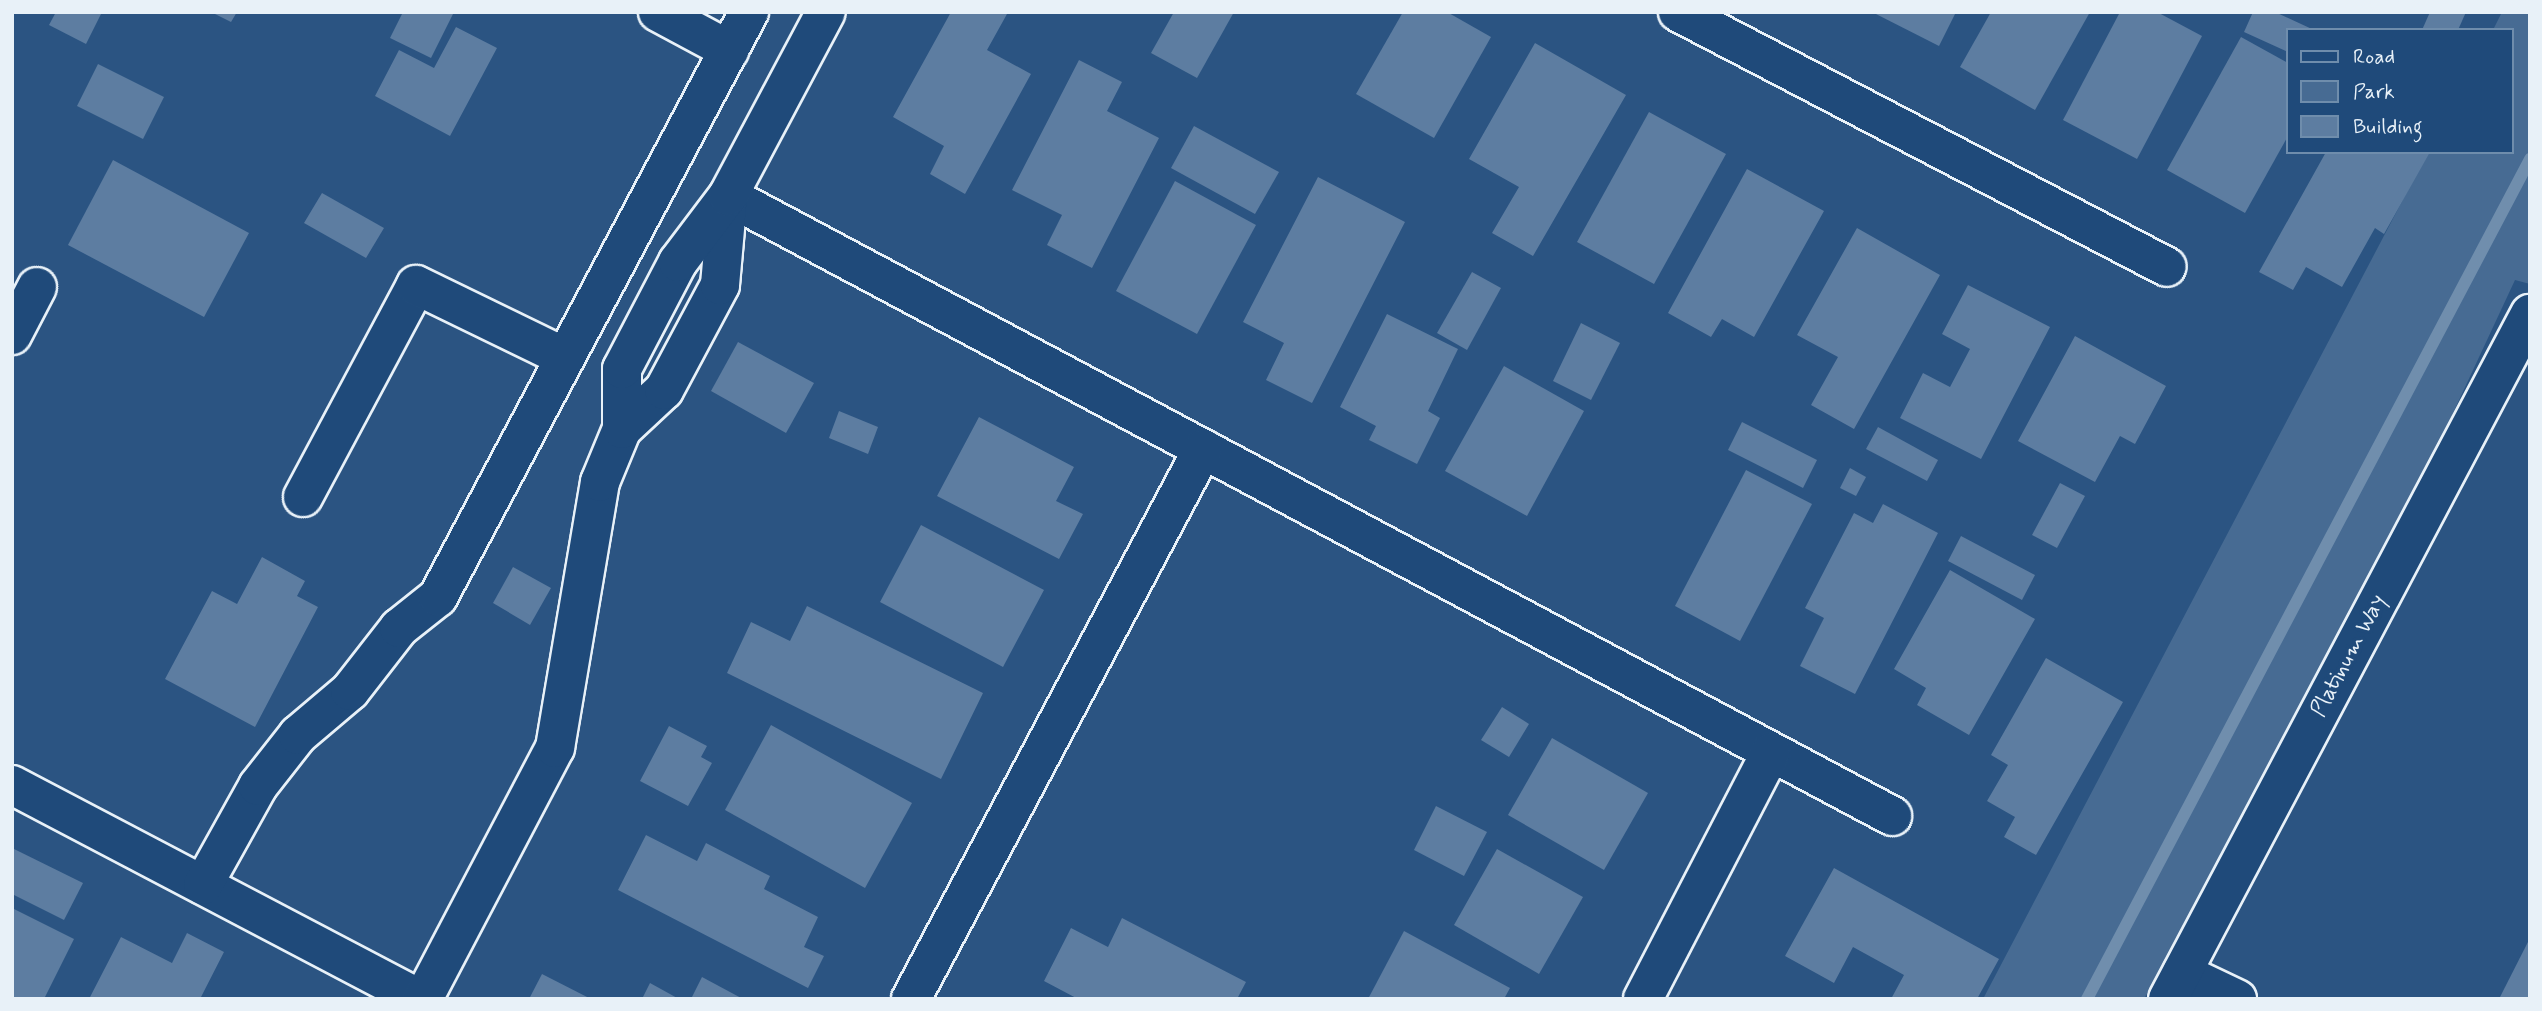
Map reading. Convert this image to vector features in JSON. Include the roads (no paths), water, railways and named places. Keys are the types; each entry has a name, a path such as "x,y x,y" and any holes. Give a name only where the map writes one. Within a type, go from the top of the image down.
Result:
{"street":[{"path":"658,12 729,50"},
{"path":"203,885 258,786 298,735 350,691 399,628 438,597 749,12"},
{"path":"12,785 422,999 555,748 600,482 622,429 622,369 678,262 728,196 826,12"},
{"path":"1678,12 2167,267"},
{"path":"728,196 1892,816"},
{"path":"303,497 416,285 564,356"},
{"path":"12,335 37,287"},
{"name":"Platinum Way","path":"2175,986 2530,314"},
{"path":"911,999 1203,449"},
{"path":"1643,999 1771,752"},
{"path":"2175,986 2236,999"}],"waterway":[{"path":"2087,999 2530,159"}]}
